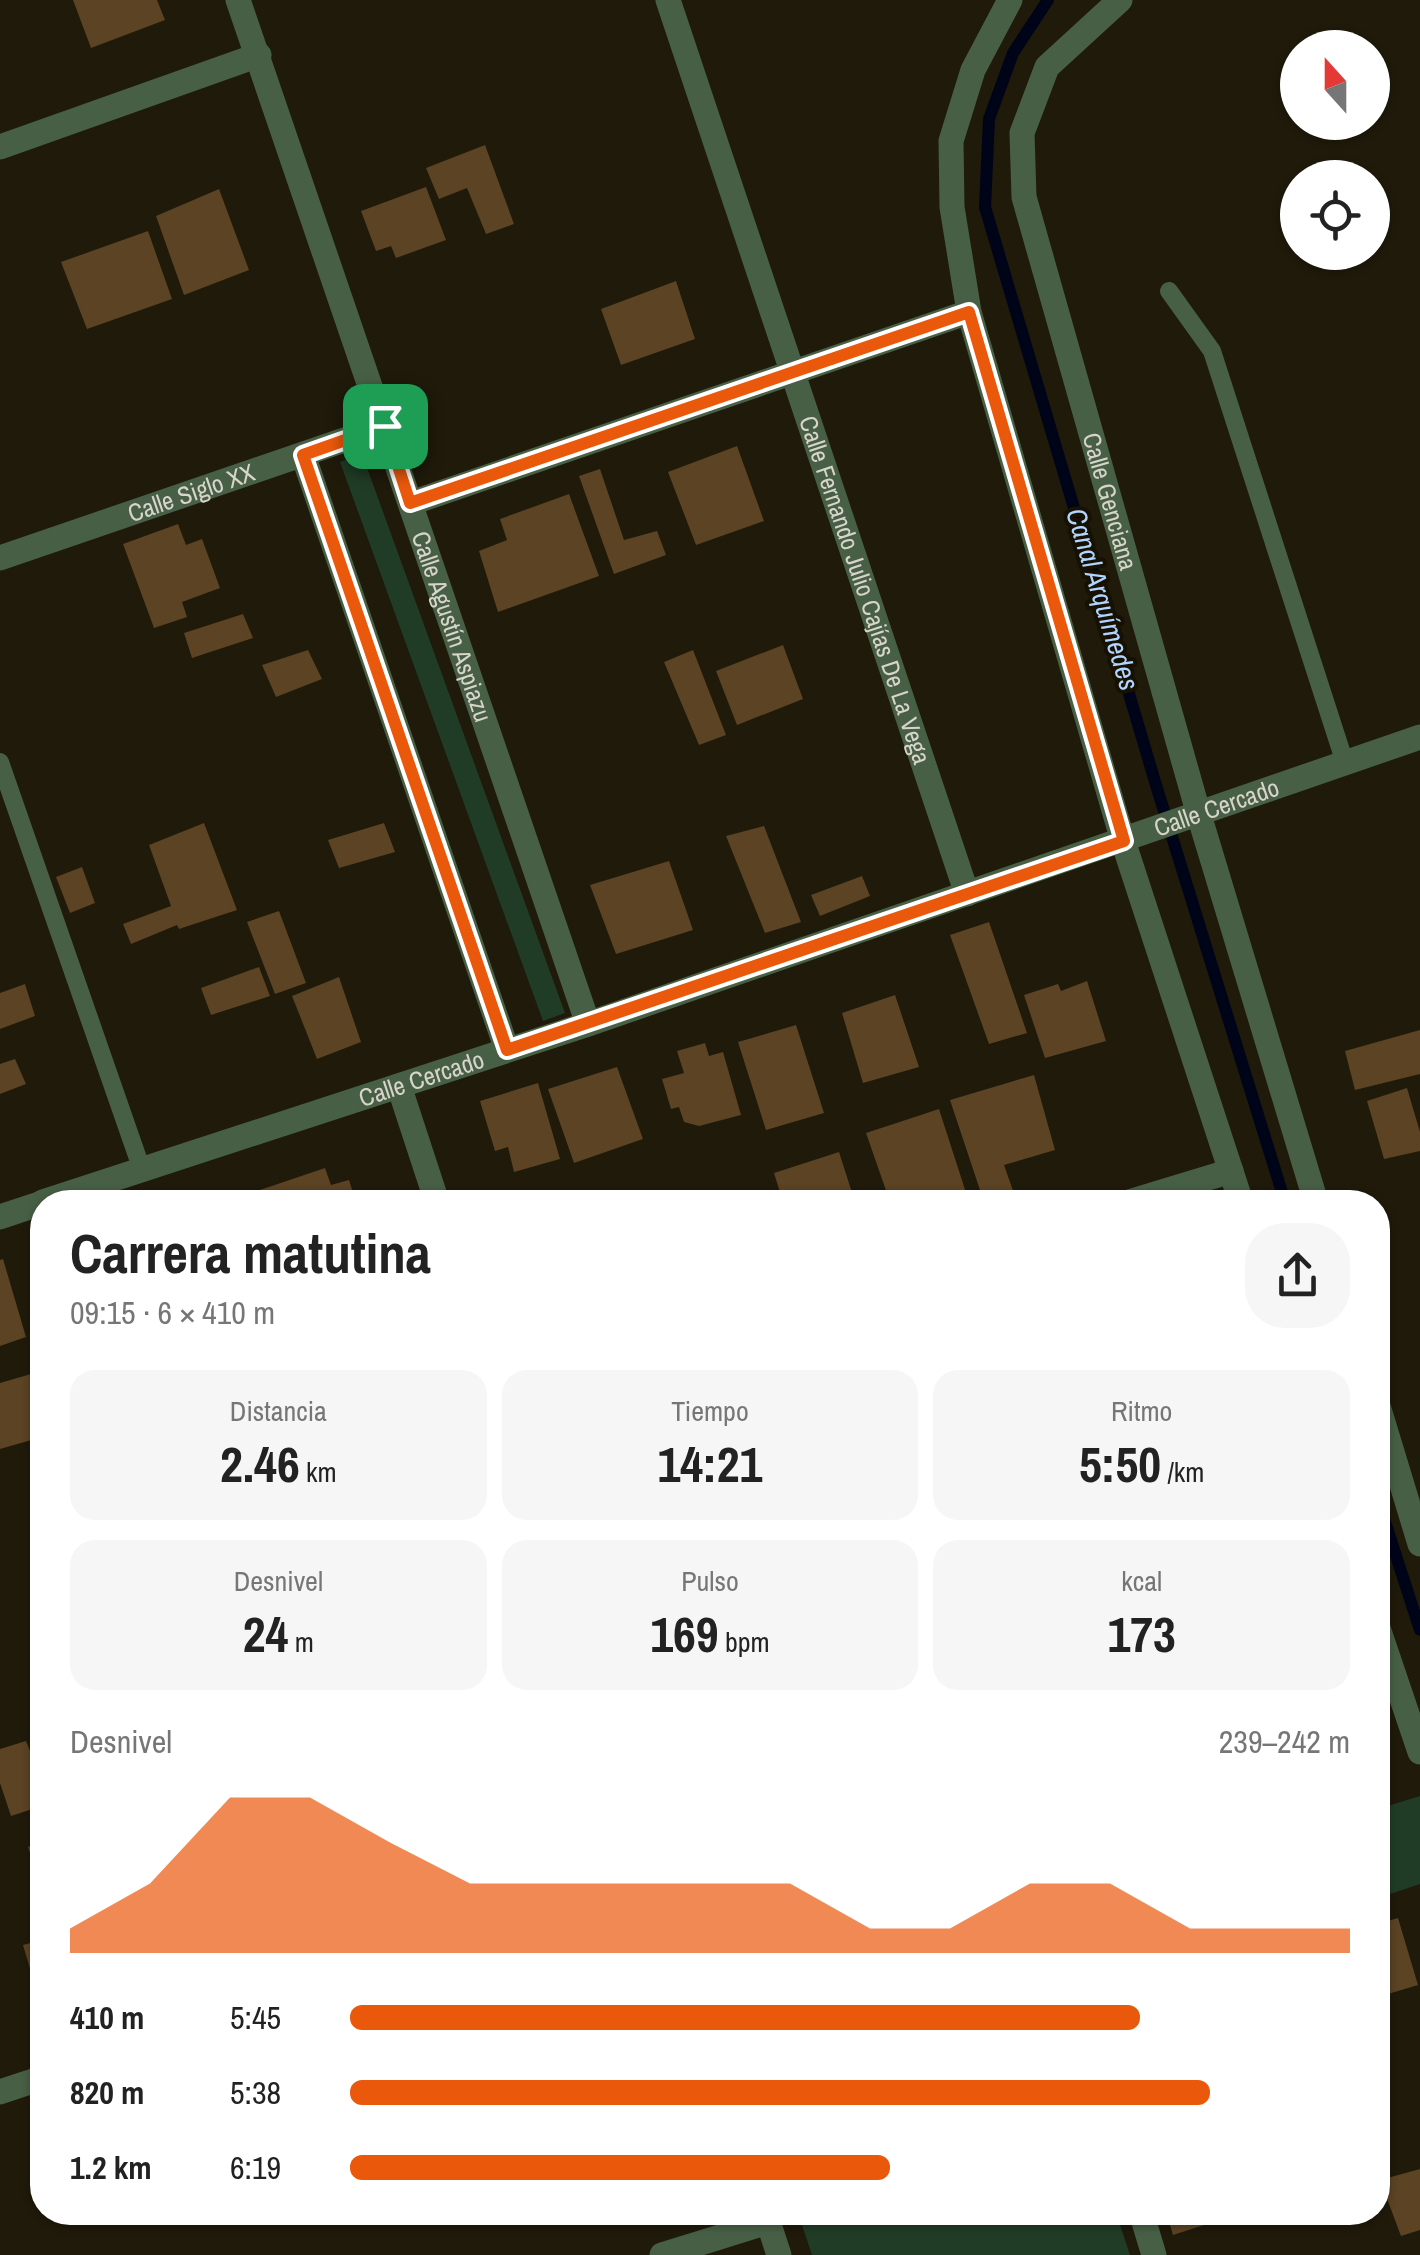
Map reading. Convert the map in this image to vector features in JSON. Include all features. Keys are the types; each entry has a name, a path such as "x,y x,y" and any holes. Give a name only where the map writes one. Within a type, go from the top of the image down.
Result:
{"street":[{"name":"Calle Agustín Aspiazu","path":"238,0 588,1024"},
{"name":"Calle Fernando Julio Cajías De La Vega","path":"668,0 967,894"},
{"path":"1010,0 973,70 952,141 952,207 969,312 1134,837 1237,1190"},
{"name":"Calle Genciana","path":"1120,0 1047,68 1022,133 1024,198 1191,818 1312,1190"},
{"path":"0,147 259,55"},
{"path":"410,503 969,312"},
{"name":"Calle Siglo XX","path":"0,558 385,426"},
{"path":"303,455 507,1050"},
{"name":"Calle Cercado","path":"83,1190 588,1024 1420,737"},
{"path":"399,1086 433,1190"},
{"path":"1168,1190 1231,1171"},
{"name":"Calle Cercado","path":"0,1217 30,1207"},
{"path":"1390,1445 1420,1544"},
{"path":"1390,1663 1420,1752"},
{"path":"0,2092 30,2082"},
{"path":"662,2255 745,2225"},
{"path":"770,2225 779,2255"},
{"path":"1145,2225 1154,2255"}],"lane":[{"path":"1169,292 1212,350 1346,763"},
{"path":"0,762 142,1170"}],"green space":[{"path":"362,454 565,1013 543,1021 340,462"},
{"path":"1420,1796 1420,1884 1390,1894 1390,1805"},
{"path":"802,2225 1120,2225 1130,2255 812,2255"}],"building":[{"path":"73,0 157,0 165,20 91,48"},
{"path":"485,145 514,224 486,234 467,188 439,199 426,168"},
{"path":"426,187 446,240 396,258 391,246 376,251 361,211"},
{"path":"219,189 249,270 184,295 156,216"},
{"path":"148,231 172,299 87,329 61,262"},
{"path":"676,281 695,339 621,365 601,309"},
{"path":"737,446 764,521 696,545 668,472"},
{"path":"600,469 624,540 657,531 666,555 614,574 579,476"},
{"path":"569,494 599,576 498,612 479,551 507,540 500,519"},
{"path":"178,524 186,545 202,539 220,588 182,602 187,617 154,628 123,544"},
{"path":"243,614 253,638 192,658 184,633"},
{"path":"783,645 803,699 737,725 716,671"},
{"path":"308,650 322,679 276,697 262,665"},
{"path":"693,650 726,735 699,745 664,662"},
{"path":"204,823 237,910 179,929 177,925 131,944 123,924 171,906 149,845"},
{"path":"384,823 395,852 339,868 328,840"},
{"path":"764,826 801,922 765,933 726,836"},
{"path":"669,861 693,930 616,954 590,885"},
{"path":"82,867 95,903 70,913 56,877"},
{"path":"862,876 870,896 820,916 811,895"},
{"path":"279,911 306,983 275,994 247,922"},
{"path":"989,922 1027,1033 989,1044 950,935"},
{"path":"259,967 270,996 211,1015 201,988"},
{"path":"339,977 361,1042 317,1059 292,996"},
{"path":"1087,981 1106,1041 1045,1058 1024,995 1058,984 1061,991"},
{"path":"25,984 35,1016 0,1029 0,993"},
{"path":"895,995 919,1067 863,1083 842,1013"},
{"path":"796,1025 824,1113 766,1130 738,1042"},
{"path":"1420,1030 1420,1074 1355,1090 1345,1051"},
{"path":"705,1043 709,1056 723,1052 741,1115 699,1126 684,1122 679,1107 671,1109 662,1079 684,1073 677,1051"},
{"path":"15,1059 26,1084 0,1094 0,1064"},
{"path":"617,1067 643,1139 574,1163 548,1089"},
{"path":"1034,1075 1055,1150 1004,1165 1013,1190 980,1190 950,1100"},
{"path":"538,1083 560,1159 514,1172 508,1147 495,1151 480,1101"},
{"path":"1407,1088 1420,1132 1420,1151 1384,1159 1367,1101"},
{"path":"939,1109 965,1190 886,1190 866,1133"},
{"path":"839,1152 851,1190 779,1190 774,1173"},
{"path":"325,1168 331,1185 349,1180 352,1190 260,1190"},
{"path":"3,1259 26,1337 0,1346 0,1260"},
{"path":"30,1374 30,1440 0,1449 0,1383"},
{"path":"26,1741 30,1751 30,1810 11,1816 0,1783 0,1749"},
{"path":"1398,1918 1418,1985 1390,1993 1390,1920"},
{"path":"30,1943 30,1969 23,1945"},
{"path":"1420,2169 1420,2230 1401,2236 1390,2207 1390,2177"},
{"path":"1170,2225 1204,2225 1173,2235"}],"waterway":[{"name":"Canal Arquímedes","path":"1048,0 1013,53 989,119 985,207 1156,785 1281,1190"},
{"name":"Canal Arquímedes","path":"1390,1537 1420,1630"}],"route":[{"path":"969,312 1124,841 507,1050 303,455 385,426 410,503 969,312"}]}
